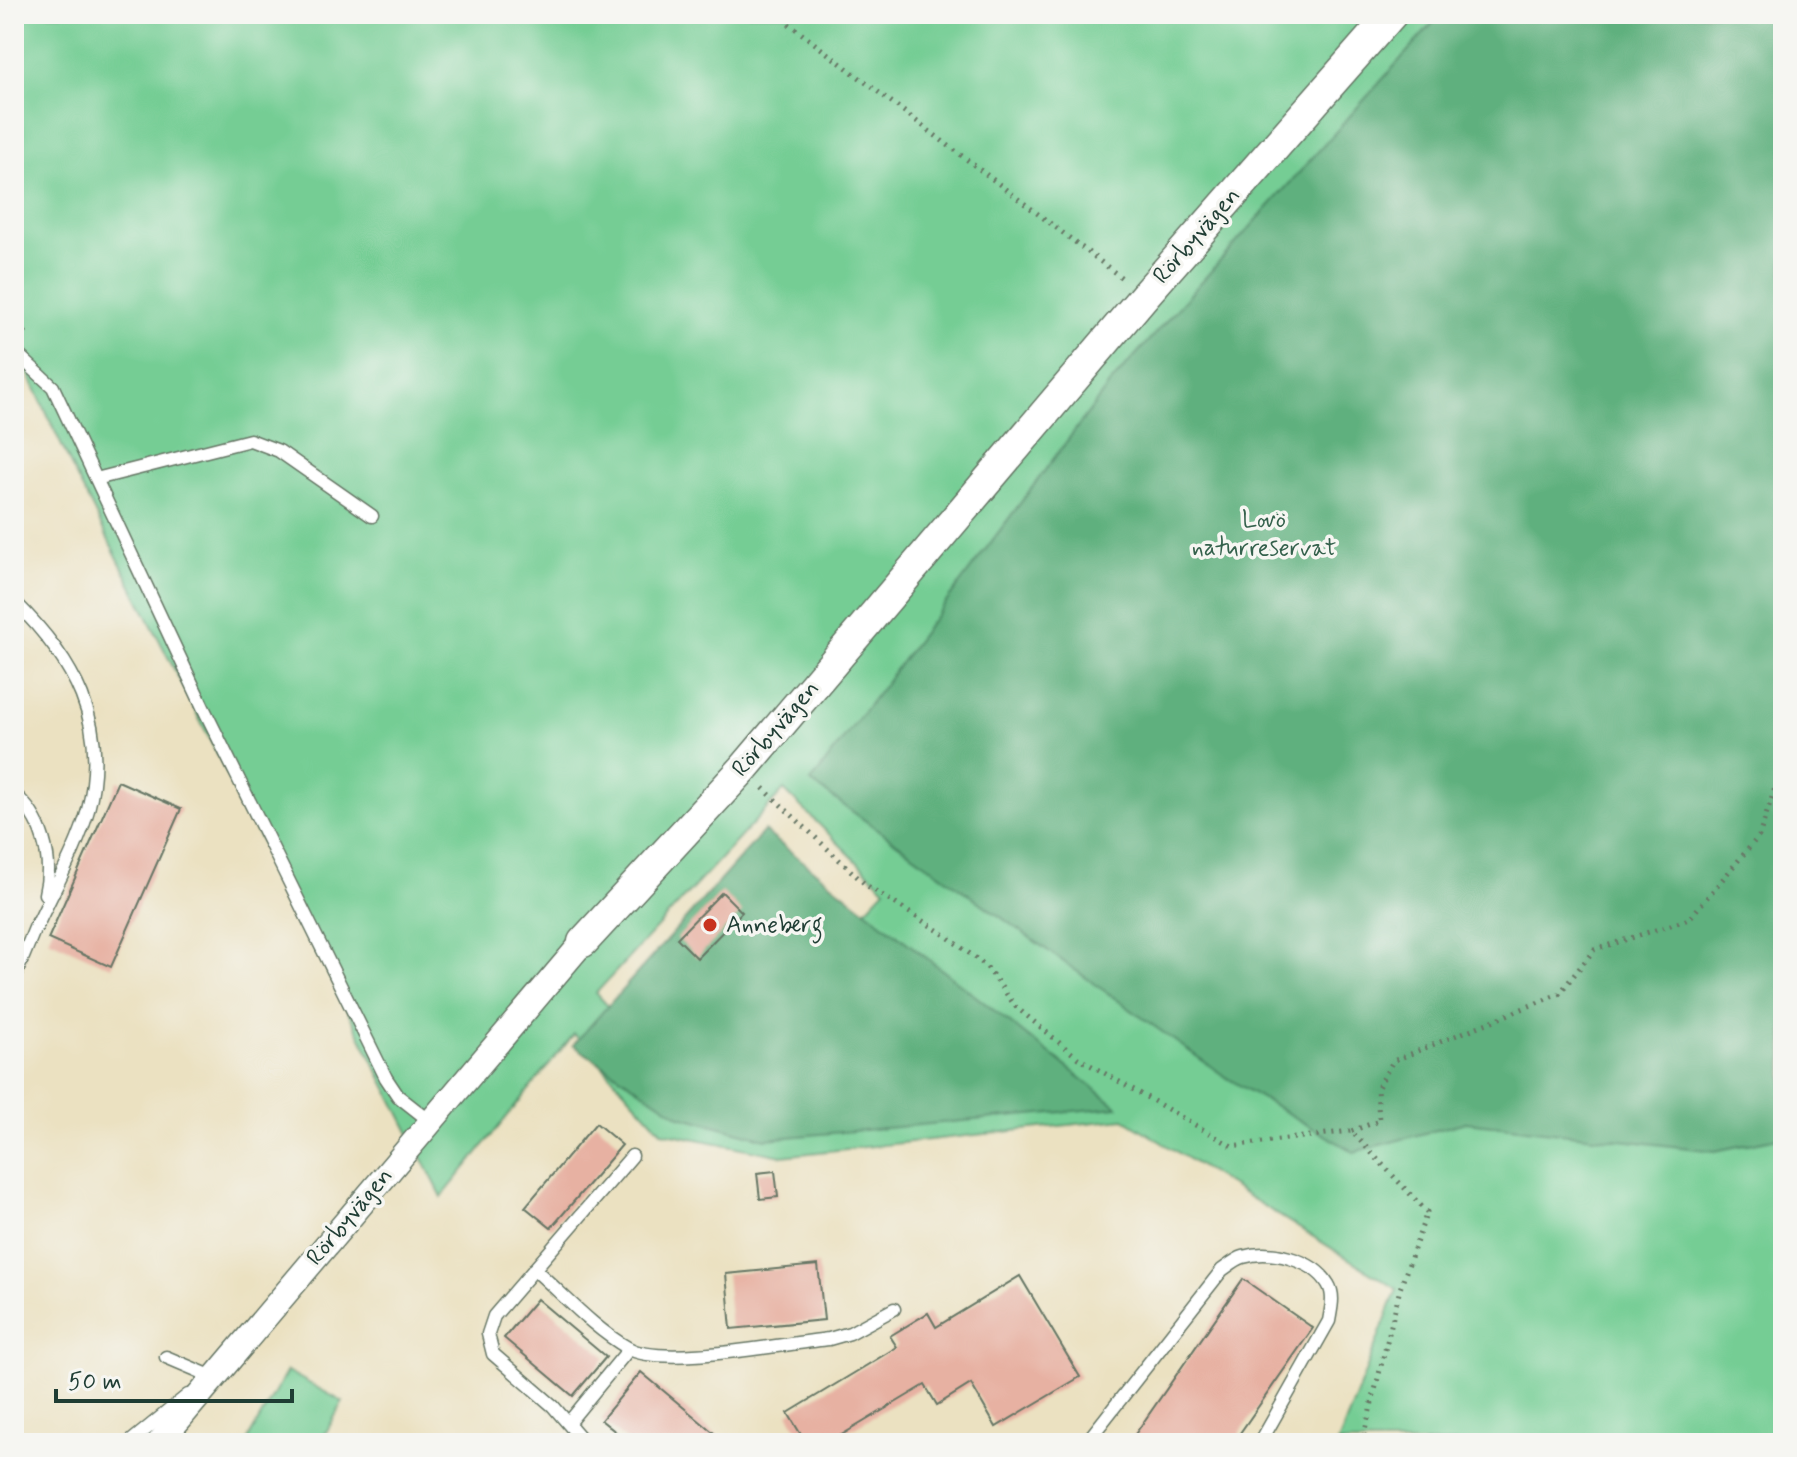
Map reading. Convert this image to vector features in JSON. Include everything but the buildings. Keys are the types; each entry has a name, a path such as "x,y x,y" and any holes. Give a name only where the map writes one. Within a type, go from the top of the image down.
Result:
{"street":[{"name":"Rörbyvägen","path":"159,1443 583,942 743,769 1145,295 1392,14"}],"lane":[{"path":"14,351 53,387 203,707 386,1078 398,1096 431,1122"},
{"path":"96,479 250,440 279,451 372,516"},
{"path":"14,601 62,654 83,697 95,733 95,771 87,812 14,979"},
{"path":"14,794 36,819 46,853 48,882 36,928"},
{"path":"585,1443 569,1422 493,1354 488,1334 494,1316 632,1156"},
{"path":"1086,1443 1222,1270 1241,1257 1264,1255 1287,1257 1306,1265 1328,1284 1333,1300 1329,1321 1260,1443"},
{"path":"534,1269 629,1349 643,1355 680,1356 829,1339 860,1328 894,1309"},
{"path":"569,1422 629,1349"},
{"path":"129,1443 213,1377 166,1357"}],"path":[{"path":"776,14 980,173 1145,295"},
{"path":"743,769 866,885 945,935 986,966 1016,1007 1078,1058 1232,1146 1351,1131 1379,1121 1377,1089 1393,1061 1559,994 1594,950 1689,919 1759,836 1783,764"},
{"path":"1351,1131 1427,1212 1400,1289 1362,1443"}],"green space":[{"name":"Lovö naturreservat","path":"14,14 1783,14 1783,1443 1338,1443 1397,1289 1124,1119 782,1156 662,1132 574,1034 442,1197 75,474 14,343","holes":["784,790 885,889 691,1096 596,993"]},
{"path":"1441,14 1783,14 1783,1137 1715,1151 1466,1122 1354,1152 1227,1078 811,782 1109,385"},
{"path":"764,831 1118,1107 766,1139 680,1116 573,1045"},
{"path":"287,1371 343,1402 320,1443 246,1443"}],"place":[{"name":"Anneberg","path":"710,925"}]}
